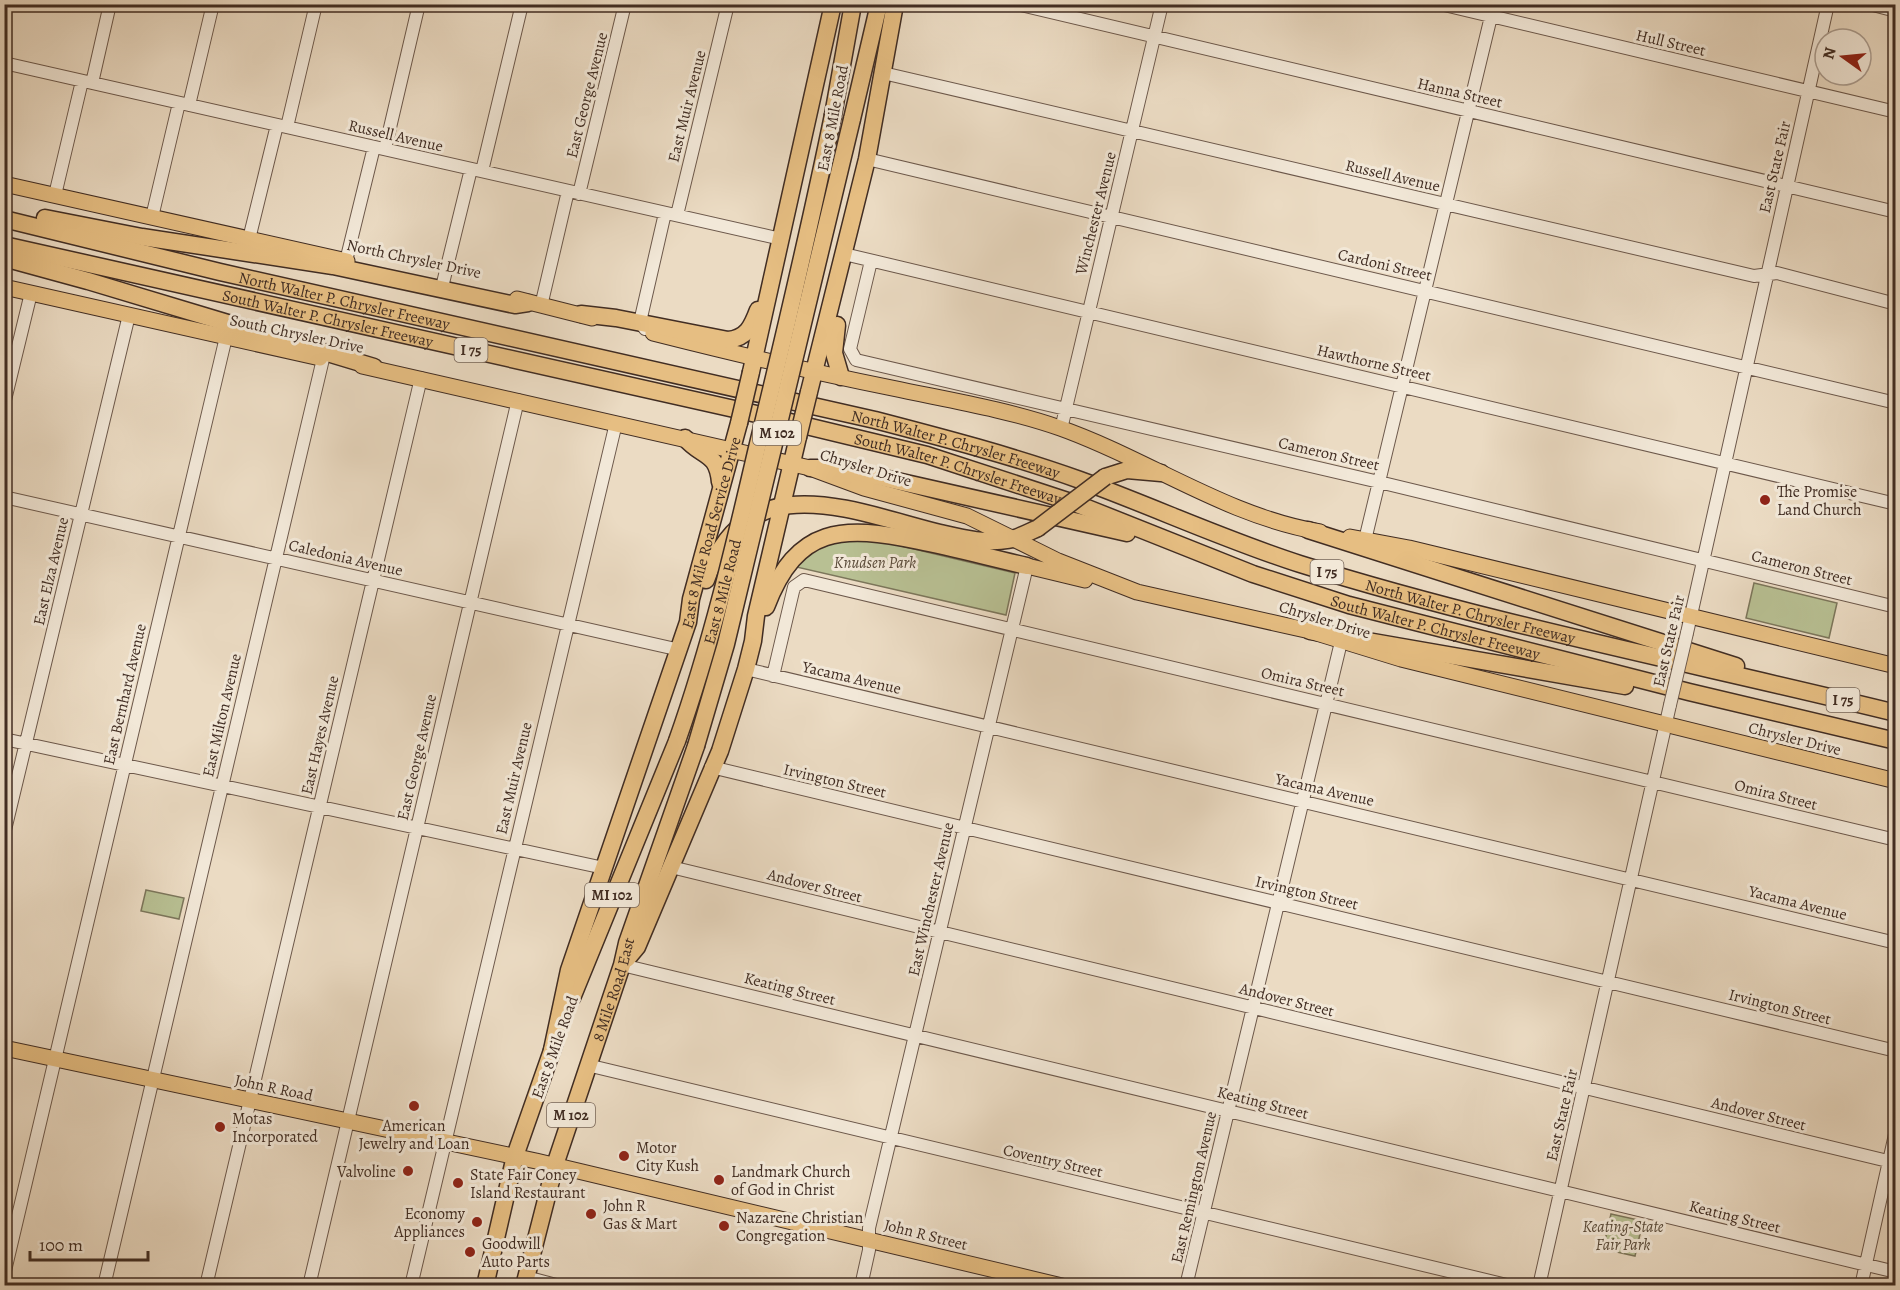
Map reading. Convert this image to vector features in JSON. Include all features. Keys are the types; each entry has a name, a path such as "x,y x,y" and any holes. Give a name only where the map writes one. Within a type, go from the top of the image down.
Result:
{"highway":[{"name":"East 8 Mile Road Service Drive","path":"552,1050 569,970 688,622 691,599 739,423 776,267 833,4"},
{"name":"East 8 Mile Road","path":"515,1156 603,916 677,741 703,665 724,588 799,273 854,4"},
{"name":"East 8 Mile Road","path":"696,746 729,632 879,4"},
{"path":"752,645 756,616 798,437 867,159 895,4"},
{"path":"4,212 142,237 333,266 514,305 534,304"},
{"name":"North Walter P. Chrysler Freeway","path":"4,219 192,266 898,425 1080,480 1250,547 1356,581 1659,659 1790,687 1896,713"},
{"name":"South Walter P. Chrysler Freeway","path":"4,245 881,443 998,477 1253,574 1349,605 1689,692 1896,741"},
{"path":"841,376 834,345 847,270 844,254"},
{"path":"4,258 88,280 374,367"},
{"path":"581,314 644,327 724,339 737,338 752,327 776,267"},
{"path":"685,438 695,450 707,454 716,462 721,486"},
{"path":"810,468 834,468 876,476 1166,540"},
{"path":"688,622 713,561 726,539 749,518 765,509 804,502 823,504 975,540 1014,538 1038,528 1105,477 1127,470 1161,473"},
{"path":"1308,530 1720,660 1790,687"},
{"path":"622,965 637,947 711,767 720,751 752,645 771,593 788,564 802,550 827,536 851,531 877,532 1027,566"},
{"path":"1310,631 1437,655 1544,670 1664,693 1689,692"},
{"name":"8 Mile Road East","path":"555,1165 622,965 627,943 696,746"},
{"name":"M 102","path":"485,1286 515,1156"},
{"name":"M 102","path":"525,1281 555,1165"},
{"path":"496,1286 503,1257 500,1220"}],"main road":[{"name":"North Chrysler Drive","path":"4,184 581,314"},
{"name":"South Chrysler Drive","path":"4,287 323,359 374,367 792,464"},
{"path":"644,327 753,365 815,371 1020,415 1061,429 1208,496 1308,530 1365,540 1896,666"},
{"name":"Chrysler Drive","path":"792,464 810,468 864,488 958,514 1014,538 1058,561 1137,592 1310,631 1341,642 1896,781"},
{"path":"1027,566 1137,592"},
{"name":"John R Road","path":"4,1048 536,1161"},
{"name":"John R Street","path":"536,1161 1062,1286"}],"street":[{"path":"4,16 7,4"},
{"path":"55,195 110,4"},
{"path":"152,217 213,4"},
{"path":"249,240 316,4"},
{"path":"346,261 419,4"},
{"path":"443,282 522,4"},
{"name":"East George Avenue","path":"534,304 573,192 625,4"},
{"name":"East Muir Avenue","path":"644,327 671,214 728,4"},
{"name":"Hanna Street","path":"1017,4 1896,212"},
{"name":"Winchester Avenue","path":"1061,429 1162,4"},
{"name":"Hull Street","path":"1440,4 1493,10 1896,112"},
{"name":"East State Fair","path":"1539,1286 1828,4"},
{"path":"1869,4 1896,11"},
{"path":"1365,540 1493,10"},
{"name":"Russell Avenue","path":"4,63 781,239"},
{"name":"Russell Avenue","path":"883,73 1754,276 1777,273 1896,304"},
{"name":"Cardoni Street","path":"867,159 1896,403"},
{"name":"Hawthorne Street","path":"844,254 1896,504"},
{"name":"Cameron Street","path":"871,261 850,349 853,358 1896,607"},
{"path":"4,404 31,293"},
{"name":"East Elza Avenue","path":"4,834 129,315"},
{"name":"East Bernhard Avenue","path":"4,1275 226,337"},
{"name":"East Milton Avenue","path":"104,1286 323,359"},
{"name":"East Hayes Avenue","path":"206,1286 421,378"},
{"name":"East George Avenue","path":"309,1286 346,1121 518,400"},
{"name":"East Muir Avenue","path":"411,1286 615,423"},
{"name":"Caledonia Avenue","path":"4,497 680,650"},
{"name":"East Winchester Avenue","path":"861,1286 869,1250 869,1228 1027,566"},
{"name":"Omira Street","path":"773,675 794,587 801,580 1896,840"},
{"name":"East Remington Avenue","path":"1186,1286 1341,642"},
{"name":"Yacama Avenue","path":"746,669 1896,943"},
{"path":"4,739 604,868"},
{"name":"Irvington Street","path":"711,767 1896,1051"},
{"name":"Andover Street","path":"671,867 1892,1162"},
{"name":"Keating Street","path":"622,965 1896,1272"},
{"name":"Coventry Street","path":"587,1065 1511,1286"},
{"path":"1861,1286 1892,1162 1896,1130"},
{"path":"525,1281 560,1286"}],"green space":[{"name":"Knudsen Park","path":"872,539 1015,573 1006,615 792,566 826,543"},
{"path":"1754,583 1837,603 1829,638 1746,618"},
{"path":"146,890 184,898 179,919 141,911"},
{"name":"Keating-State Fair Park","path":"1611,1214 1643,1221 1635,1256 1603,1249"}],"place":[{"name":"The Promise Land Church","path":"1765,500"},
{"name":"American Jewelry and Loan","path":"414,1106"},
{"name":"Motas Incorporated","path":"220,1127"},
{"name":"Motor City Kush","path":"624,1156"},
{"name":"Valvoline","path":"408,1171"},
{"name":"Landmark Church of God in Christ","path":"719,1180"},
{"name":"State Fair Coney Island Restaurant","path":"458,1183"},
{"name":"John R Gas & Mart","path":"591,1214"},
{"name":"Economy Appliances","path":"477,1222"},
{"name":"Nazarene Christian Congregation","path":"724,1226"},
{"name":"Goodwill Auto Parts","path":"470,1252"}]}
